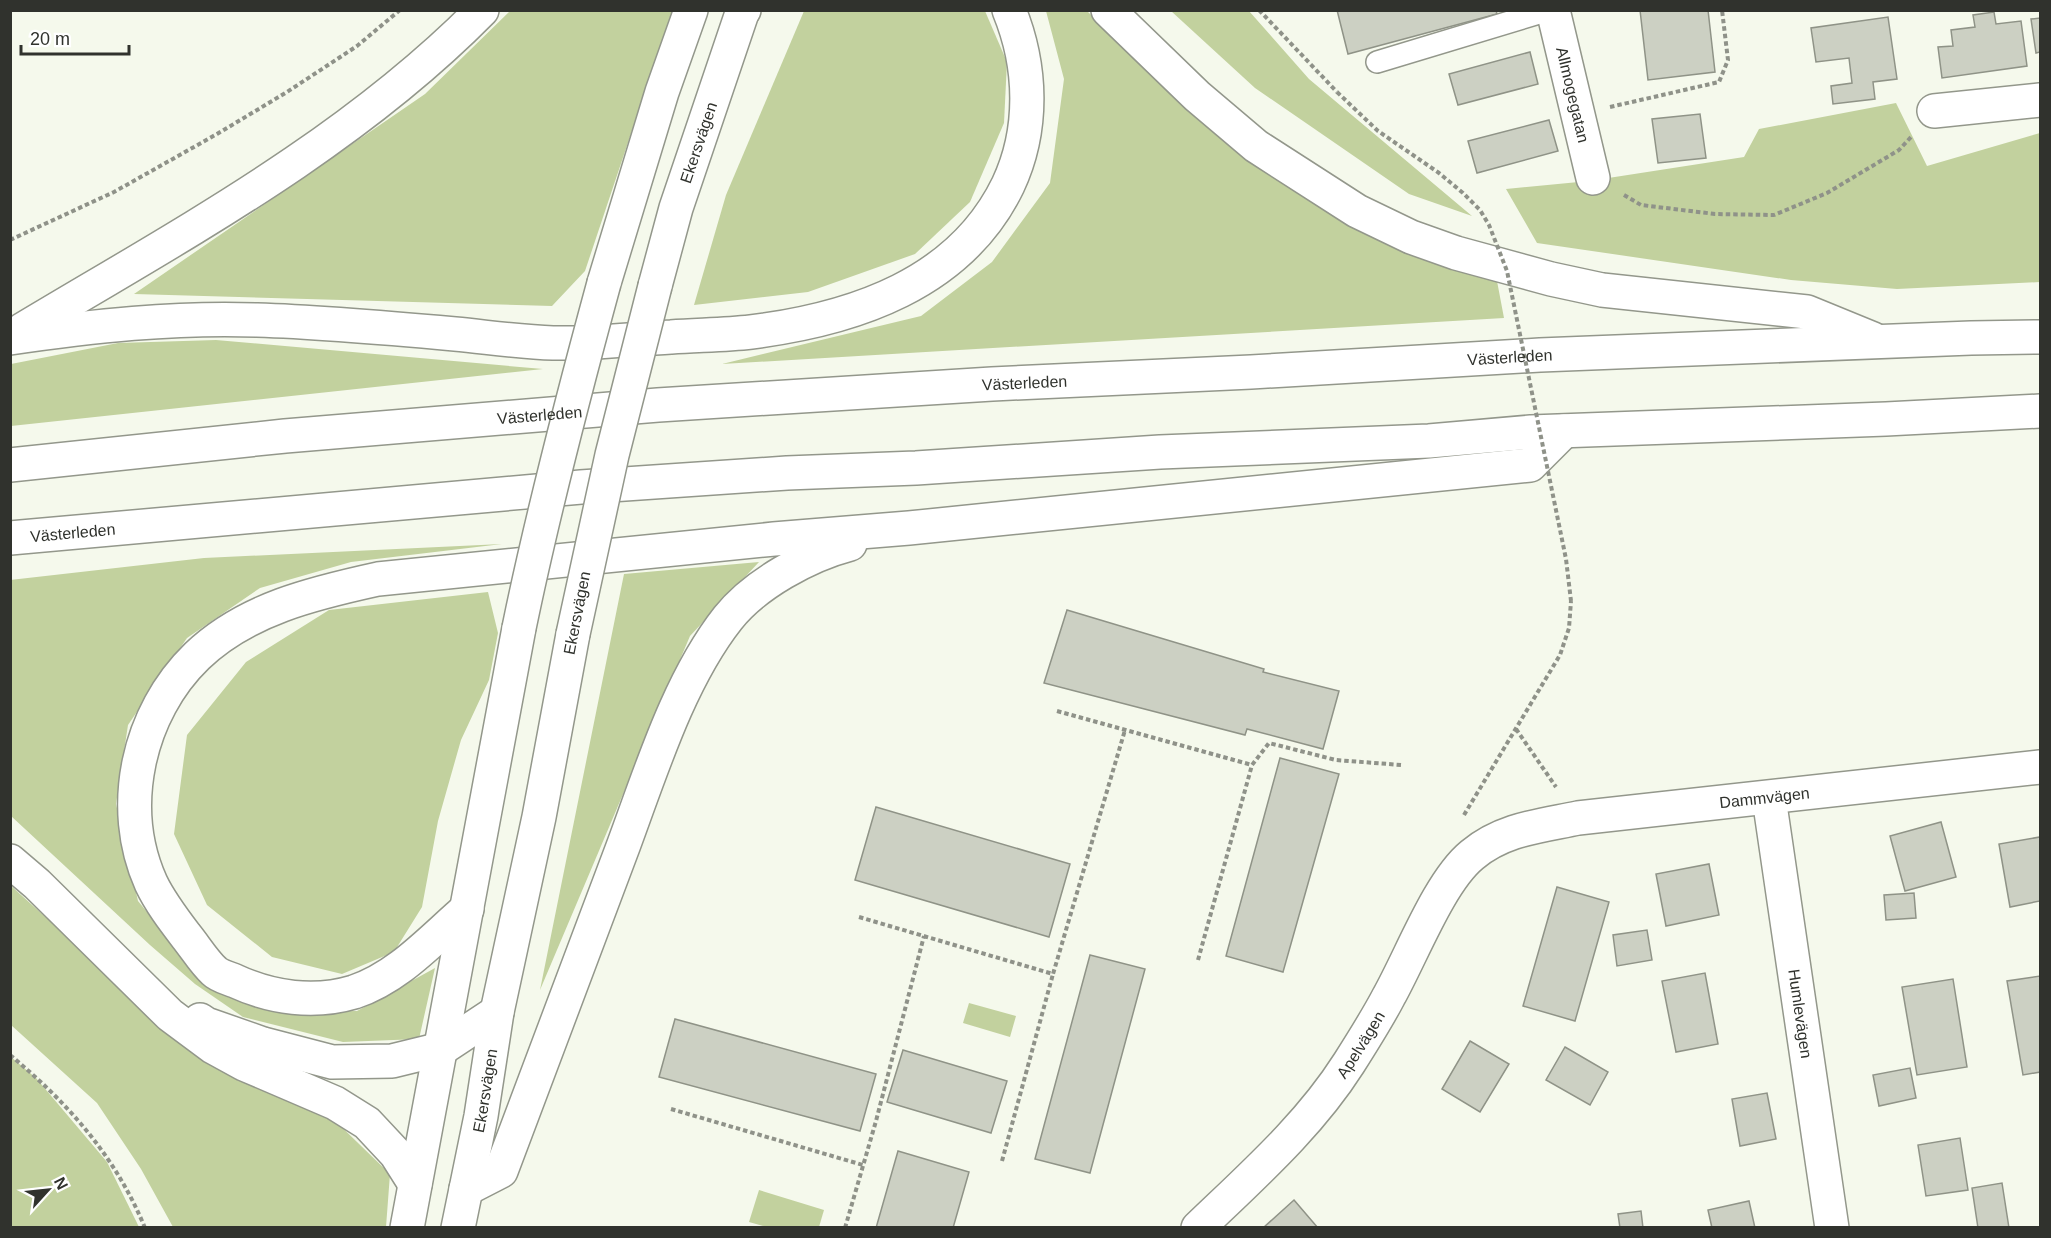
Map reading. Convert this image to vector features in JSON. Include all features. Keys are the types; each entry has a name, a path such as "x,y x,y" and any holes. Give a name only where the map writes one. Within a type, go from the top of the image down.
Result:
{"main road":[{"path":"10,337 293,165 348,126 407,78 482,10"},
{"path":"407,1227 519,628 559,447 604,283 662,92 691,10"},
{"path":"10,337 88,326 185,320 254,320 366,326 554,343 751,332 807,322 852,310 895,294 926,277 954,256 979,231 999,203 1014,172 1023,140 1027,107 1026,75 1021,43 1009,10"},
{"path":"1108,10 1197,96 1256,146 1357,212 1411,237 1456,253 1551,279 1602,290 1808,312 1883,343"},
{"name":"Allmogegatan","path":"1551,10 1593,178"},
{"name":"Ekersvägen","path":"458,1227 481,1116 497,1012 539,817 573,634 609,465 676,208 743,11"},
{"path":"1934,111 2040,100"},
{"name":"Västerleden","path":"10,465 319,432 694,403 992,384 1540,356 2040,337"},
{"name":"Västerleden","path":"10,538 616,485 1160,452 1429,441 1564,431 2040,411"},
{"path":"467,909 402,968 354,992 319,998 290,998 257,992 215,972 165,909 151,883 141,854 135,824 134,793 138,762 147,733 160,704 176,678 197,656 222,636 257,615 287,602 327,590 378,579 774,538 909,528 1530,465 1564,431"},
{"path":"466,1189 501,1171 663,739 705,652 728,617 759,590 794,565 838,547 909,528"},
{"name":"Dammvägen","path":"1491,842 1498,837 1533,827 1578,819 2040,767"},
{"name":"Humlevägen","path":"1769,798 1832,1227"},
{"name":"Apelvägen","path":"1198,1227 1300,1128 1347,1066 1378,1015 1445,887 1470,856 1491,842"},
{"path":"10,861 37,884 118,967 170,1015 213,1047 244,1064 334,1104 367,1123 396,1154 415,1184"},
{"path":"118,967 206,1024 263,1044 332,1062 392,1061 441,1049 497,1012"}],"lane":[{"path":"1377,62 1551,10"}],"path":[{"path":"10,240 114,192 227,128 357,46 400,10"},
{"path":"1259,10 1336,92 1378,131 1439,173 1480,210 1489,225 1508,271 1566,560 1571,601 1569,628 1560,655 1516,729 1578,819"},
{"path":"1578,114 1719,82 1728,60 1722,10"},
{"path":"1593,178 1641,205 1715,214 1774,215 1827,193 1899,150 1934,111"},
{"path":"1057,711 1252,765"},
{"path":"1002,1161 1053,974 1125,730"},
{"path":"1198,960 1252,765 1269,743 1336,760 1401,765"},
{"path":"859,917 1053,974"},
{"path":"845,1227 924,936"},
{"path":"10,1055 47,1086 80,1121 109,1159 134,1201 145,1227"},
{"path":"671,1109 863,1166"}],"green space":[{"path":"510,11 672,11 585,271 552,306 134,294 425,94"},
{"path":"804,11 985,11 1007,62 1004,123 970,202 915,254 808,292 694,305 726,195"},
{"path":"1046,11 1087,11 1174,96 1462,267 1497,281 1504,318 722,364 921,316 992,262 1050,183 1064,79"},
{"path":"1171,11 1249,11 1309,79 1472,216 1409,194 1255,88"},
{"path":"1896,103 1927,166 2040,133 2040,282 1897,289 1791,280 1537,243 1506,189 1589,181 1744,157 1759,129"},
{"path":"216,340 543,369 11,426 11,364 118,343"},
{"path":"502,544 351,562 260,588 187,638 128,725 116,804 138,901 207,985 285,1012 357,1011 435,968 419,1039 343,1042 243,1017 195,984 11,816 10,580 204,558"},
{"path":"759,562 690,636 540,990 624,574"},
{"path":"488,592 498,633 489,680 461,740 438,821 422,907 394,952 342,974 272,957 207,905 174,834 187,735 246,662 329,610"},
{"path":"10,885 113,978 323,1109 390,1174 386,1227 173,1227 141,1169 97,1103 11,1025"},
{"path":"969,1003 1016,1016 1010,1037 963,1023"},
{"path":"11,1057 36,1078 107,1162 139,1227 11,1227"},
{"path":"759,1190 824,1210 819,1227 767,1227 749,1222"}],"building":[{"path":"1337,10 1496,10 1497,14 1348,54"},
{"path":"1640,10 1708,10 1715,72 1648,80"},
{"path":"1994,12 1996,24 2021,21 2027,66 1942,78 1938,47 1953,46 1951,30 1975,27 1973,15"},
{"path":"1888,17 1897,79 1873,82 1875,99 1833,104 1831,86 1852,83 1849,58 1816,62 1811,28"},
{"path":"2040,18 2040,52 2036,53 2031,19"},
{"path":"1530,52 1538,84 1458,105 1449,74"},
{"path":"1700,114 1706,158 1658,163 1652,119"},
{"path":"1549,120 1558,151 1477,173 1468,141"},
{"path":"1067,610 1264,669 1263,672 1339,691 1323,749 1247,729 1245,735 1044,683"},
{"path":"1280,758 1339,774 1283,972 1226,956"},
{"path":"876,807 1070,864 1049,937 855,880"},
{"path":"1941,822 1956,877 1905,891 1890,836"},
{"path":"2040,837 2040,901 2010,907 1999,844"},
{"path":"1709,864 1719,915 1666,926 1656,874"},
{"path":"1557,887 1609,902 1575,1021 1523,1006"},
{"path":"1914,893 1916,918 1886,920 1884,895"},
{"path":"1647,930 1652,960 1617,966 1613,935"},
{"path":"1090,955 1145,969 1090,1173 1035,1159"},
{"path":"1705,973 1718,1044 1676,1052 1662,981"},
{"path":"2040,976 2040,1072 2023,1075 2007,981"},
{"path":"1953,979 1967,1067 1917,1075 1902,987"},
{"path":"675,1019 876,1074 860,1131 659,1077"},
{"path":"1470,1041 1509,1064 1480,1112 1442,1089"},
{"path":"1565,1047 1608,1072 1590,1105 1546,1080"},
{"path":"903,1050 1007,1081 991,1133 887,1102"},
{"path":"1910,1068 1916,1098 1879,1106 1873,1075"},
{"path":"1767,1093 1776,1139 1740,1146 1732,1099"},
{"path":"1960,1138 1968,1190 1926,1196 1918,1145"},
{"path":"898,1151 969,1172 953,1228 876,1228"},
{"path":"2002,1183 2009,1228 1978,1228 1972,1188"},
{"path":"1294,1200 1318,1228 1263,1228"},
{"path":"1749,1201 1755,1228 1712,1228 1708,1210"},
{"path":"1641,1211 1643,1228 1620,1228 1618,1214"}]}
